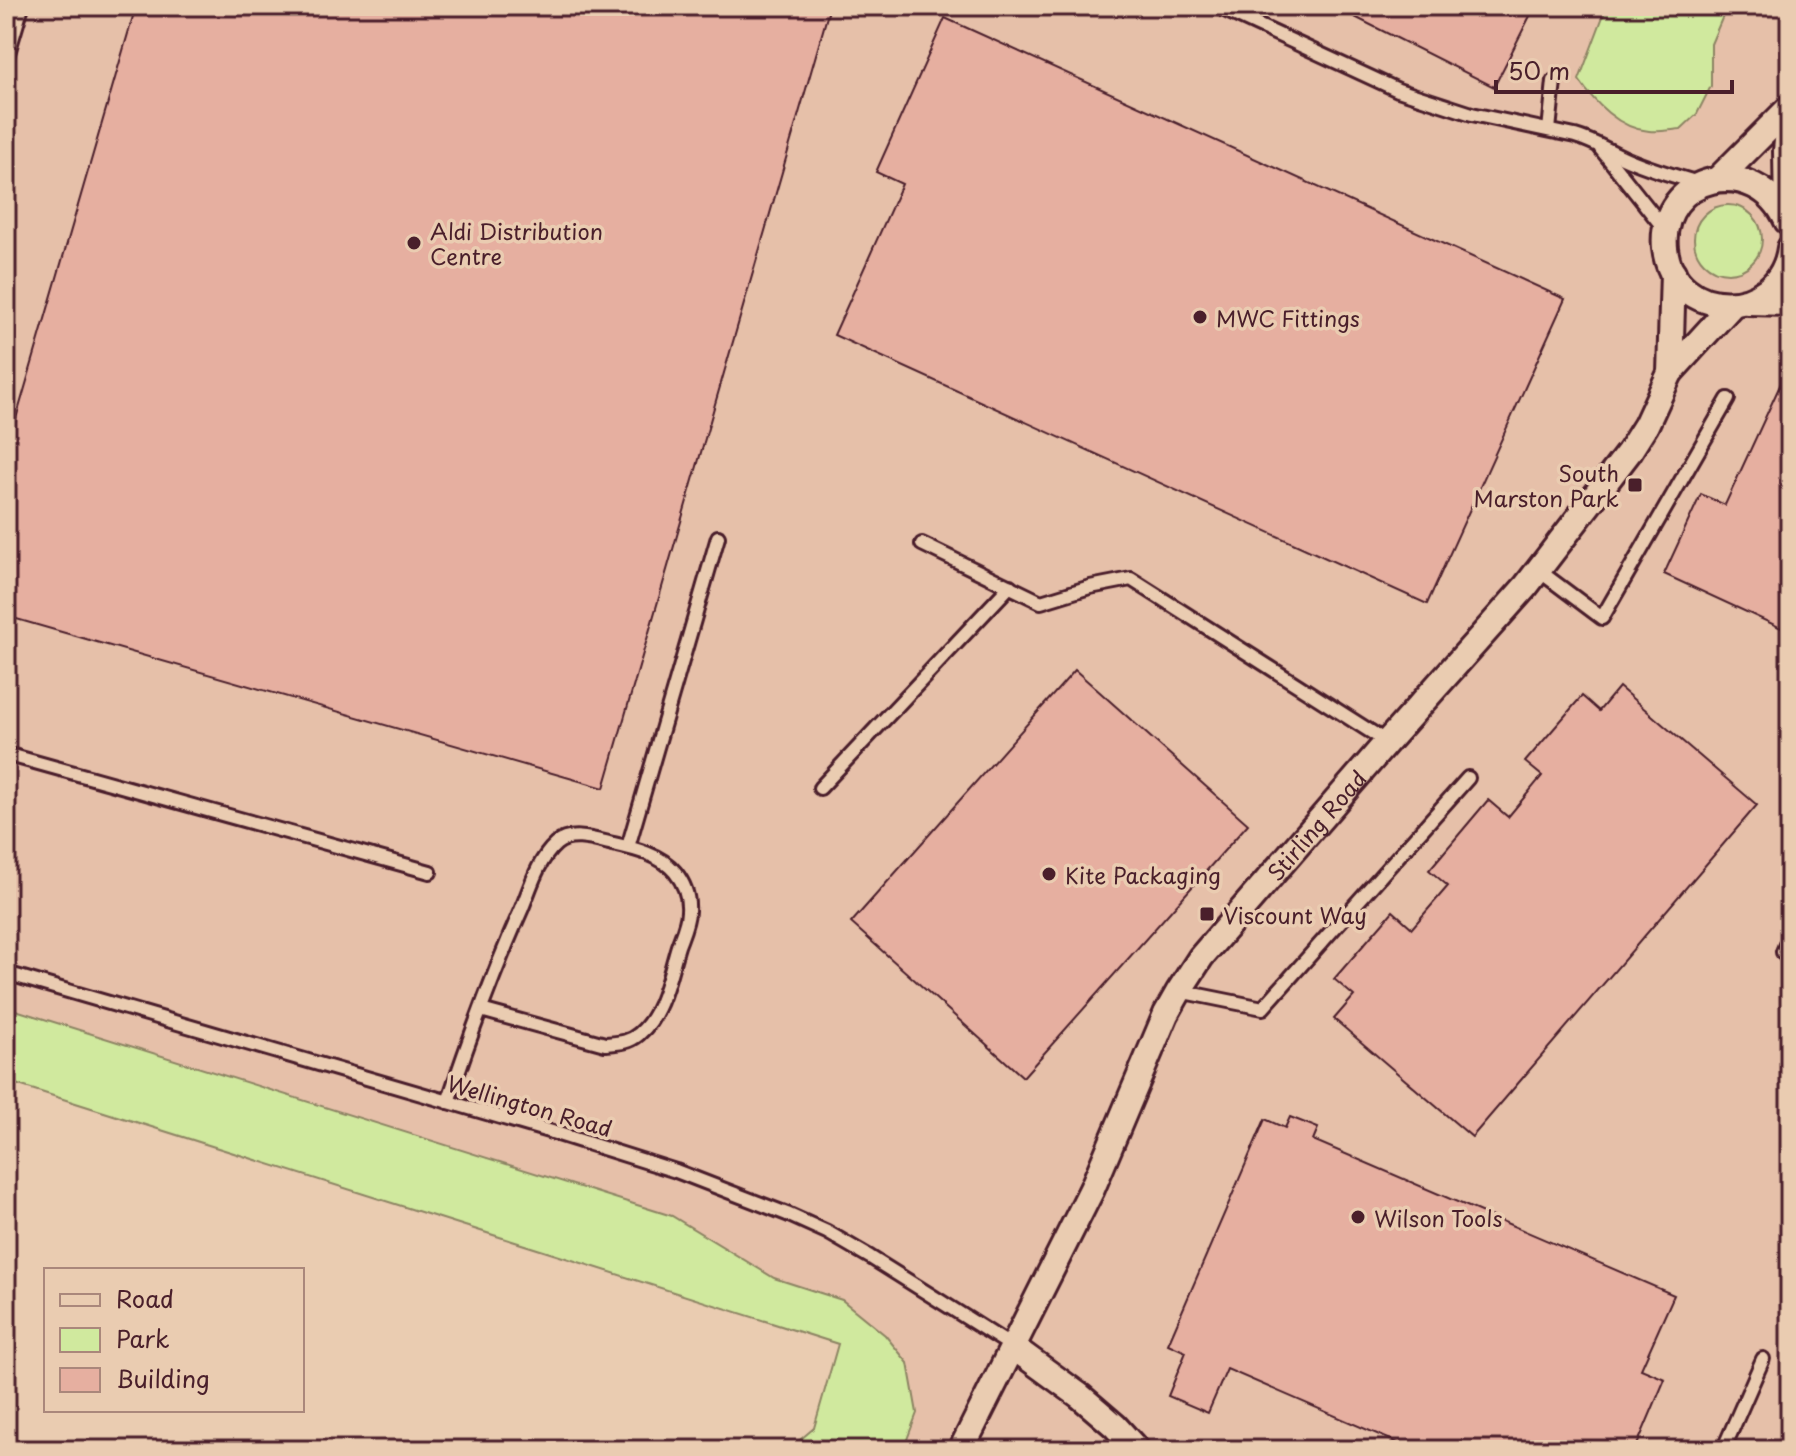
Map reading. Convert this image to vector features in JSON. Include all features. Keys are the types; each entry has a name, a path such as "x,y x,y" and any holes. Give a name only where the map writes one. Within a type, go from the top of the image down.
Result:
{"street":[{"path":"1710,182 1790,109"},
{"path":"1789,228 1786,151 1790,109"},
{"path":"1666,231 1677,204 1691,190 1710,182 1740,179 1757,186 1775,200 1789,228"},
{"name":"Stirling Road","path":"1666,231 1666,252 1673,272 1670,373"},
{"name":"Stirling Road","path":"1013,1347 1092,1189 1166,1014 1201,957 1538,570 1629,452 1646,425 1670,373 1738,303 1762,294 1777,280 1785,268 1790,248"},
{"path":"1673,272 1685,288 1717,303 1790,303"},
{"path":"961,1450 1013,1347 1080,1396 1137,1450"}],"lane":[{"path":"6,60 22,6"},
{"path":"1216,6 1398,90 1472,114 1589,140 1658,172 1710,182"},
{"path":"1549,130 1554,81"},
{"path":"1599,146 1666,231"},
{"path":"1538,570 1602,618 1728,399"},
{"path":"628,847 718,537"},
{"path":"922,544 1041,602 1090,587 1131,579 1387,742"},
{"path":"820,788 1010,586"},
{"path":"6,754 430,872"},
{"path":"1179,991 1263,1008 1468,778"},
{"path":"448,1102 481,1010 544,857 559,841 583,837 657,857 674,871 687,891 689,914 663,997 650,1022 638,1036 622,1043 605,1044 481,1010"},
{"path":"1790,935 1783,952 1790,962"},
{"name":"Wellington Road","path":"6,973 630,1155 827,1232 1013,1347"},
{"path":"1723,1450 1763,1359"}],"shaded area":[{"path":"6,6 1790,6 1790,1450 903,1450 917,1413 908,1364 842,1300 774,1278 672,1216 6,1007"}],"green space":[{"path":"1607,6 1738,6 1723,16 1711,44 1711,86 1697,114 1681,129 1649,131 1628,125 1600,105 1579,80"},
{"path":"1721,205 1735,205 1747,210 1757,220 1762,239 1757,258 1747,268 1735,273 1721,273 1709,268 1699,258 1694,246 1694,232 1699,220 1709,210"},
{"path":"6,1007 672,1216 774,1278 842,1300 885,1335 908,1363 917,1413 903,1450 788,1450 814,1428 838,1344 6,1081"}],"building":[{"name":"Aldi Distribution Centre","path":"136,6 830,6 604,788 6,616 6,453"},
{"path":"1333,6 1535,6 1494,87"},
{"name":"MWC Fittings","path":"945,18 1565,299 1427,604 834,335 902,184 876,172"},
{"path":"1787,370 1790,372 1790,632 1664,574 1701,494 1725,505"},
{"name":"Kite Packaging","path":"1075,670 1248,824 1023,1077 851,923"},
{"path":"1619,687 1757,805 1472,1137 1334,1019 1354,996 1334,979 1393,911 1412,928 1448,886 1429,870 1488,800 1508,817 1542,776 1525,762 1582,696 1599,711"},
{"name":"Wilson Tools","path":"1290,1117 1318,1128 1313,1140 1674,1295 1641,1369 1665,1379 1635,1450 1414,1450 1227,1369 1208,1413 1168,1396 1186,1352 1168,1344 1265,1119 1285,1128"}],"place":[{"name":"Aldi Distribution Centre","path":"414,243"},
{"name":"MWC Fittings","path":"1200,317"},
{"name":"South Marston Park","path":"1635,485"},
{"name":"Kite Packaging","path":"1049,874"},
{"name":"Viscount Way","path":"1207,914"},
{"name":"Wilson Tools","path":"1358,1217"}]}
